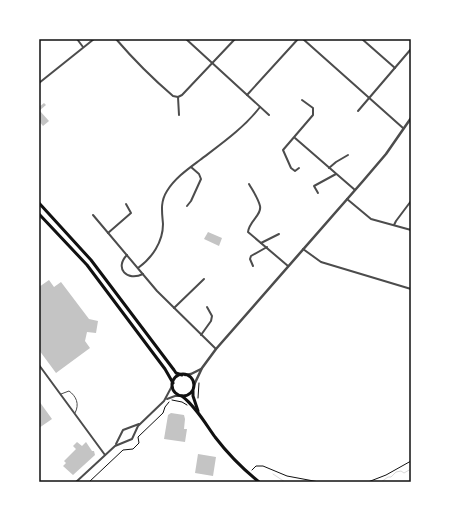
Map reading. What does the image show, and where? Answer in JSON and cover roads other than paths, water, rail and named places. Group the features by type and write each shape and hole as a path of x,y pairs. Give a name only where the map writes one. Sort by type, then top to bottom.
{"main road":[{"path":"39,203 91,260 176,373 190,377 193,387 193,396 198,412"},
{"path":"39,214 87,265 104,286 171,378 175,392 198,412 228,454 248,474 259,482"},
{"path":"172,385 176,378 183,375"},
{"path":"181,396 189,394 193,387"}],"street":[{"path":"77,39 84,47"},
{"path":"39,83 94,39"},
{"path":"116,39 149,76 173,96 178,97 182,95 235,39"},
{"path":"186,39 269,115"},
{"path":"247,95 298,39"},
{"path":"303,39 403,128"},
{"path":"362,39 394,68"},
{"path":"358,111 411,49"},
{"path":"178,97 179,115"},
{"path":"299,168 295,171 291,168 283,152 286,145 293,137 295,138 297,132 313,115 313,108 302,100"},
{"path":"138,268 151,256 159,244 163,225 161,208 166,192 180,176 233,135 260,107"},
{"path":"193,387 202,368 216,349 386,154 411,118"},
{"path":"295,138 355,190"},
{"path":"329,168 348,155"},
{"path":"187,206 191,202 201,178 199,174 191,167"},
{"path":"318,192 314,186 336,174"},
{"path":"249,184 260,207 259,214 253,220 248,232 288,266"},
{"path":"347,200 371,219 411,230"},
{"path":"394,226 411,201"},
{"path":"108,233 131,213 126,204"},
{"path":"93,215 127,254 157,292 216,349"},
{"path":"261,243 279,234"},
{"path":"253,266 250,259 251,256 267,248"},
{"path":"303,249 321,262 411,289"},
{"path":"127,254 121,263 124,272 131,276 142,274"},
{"path":"174,308 204,279"},
{"path":"201,335 211,321 212,316 207,307"},
{"path":"39,366 105,454"},
{"path":"183,375 191,374 202,368"},
{"path":"164,401 171,391 172,385"},
{"path":"76,482 115,446 133,438 142,422 164,401 169,397 181,396"},
{"path":"115,446 122,435 123,430 142,422"},
{"path":"128,428 132,430 134,434"},
{"path":"122,435 124,440 128,441"}],"lane":[{"path":"61,395 69,391 75,397 78,406 74,414"}],"waterway":[{"path":"381,482 388,477 391,477 396,472 401,471 404,473 411,469"},
{"path":"273,474 285,482"}]}
